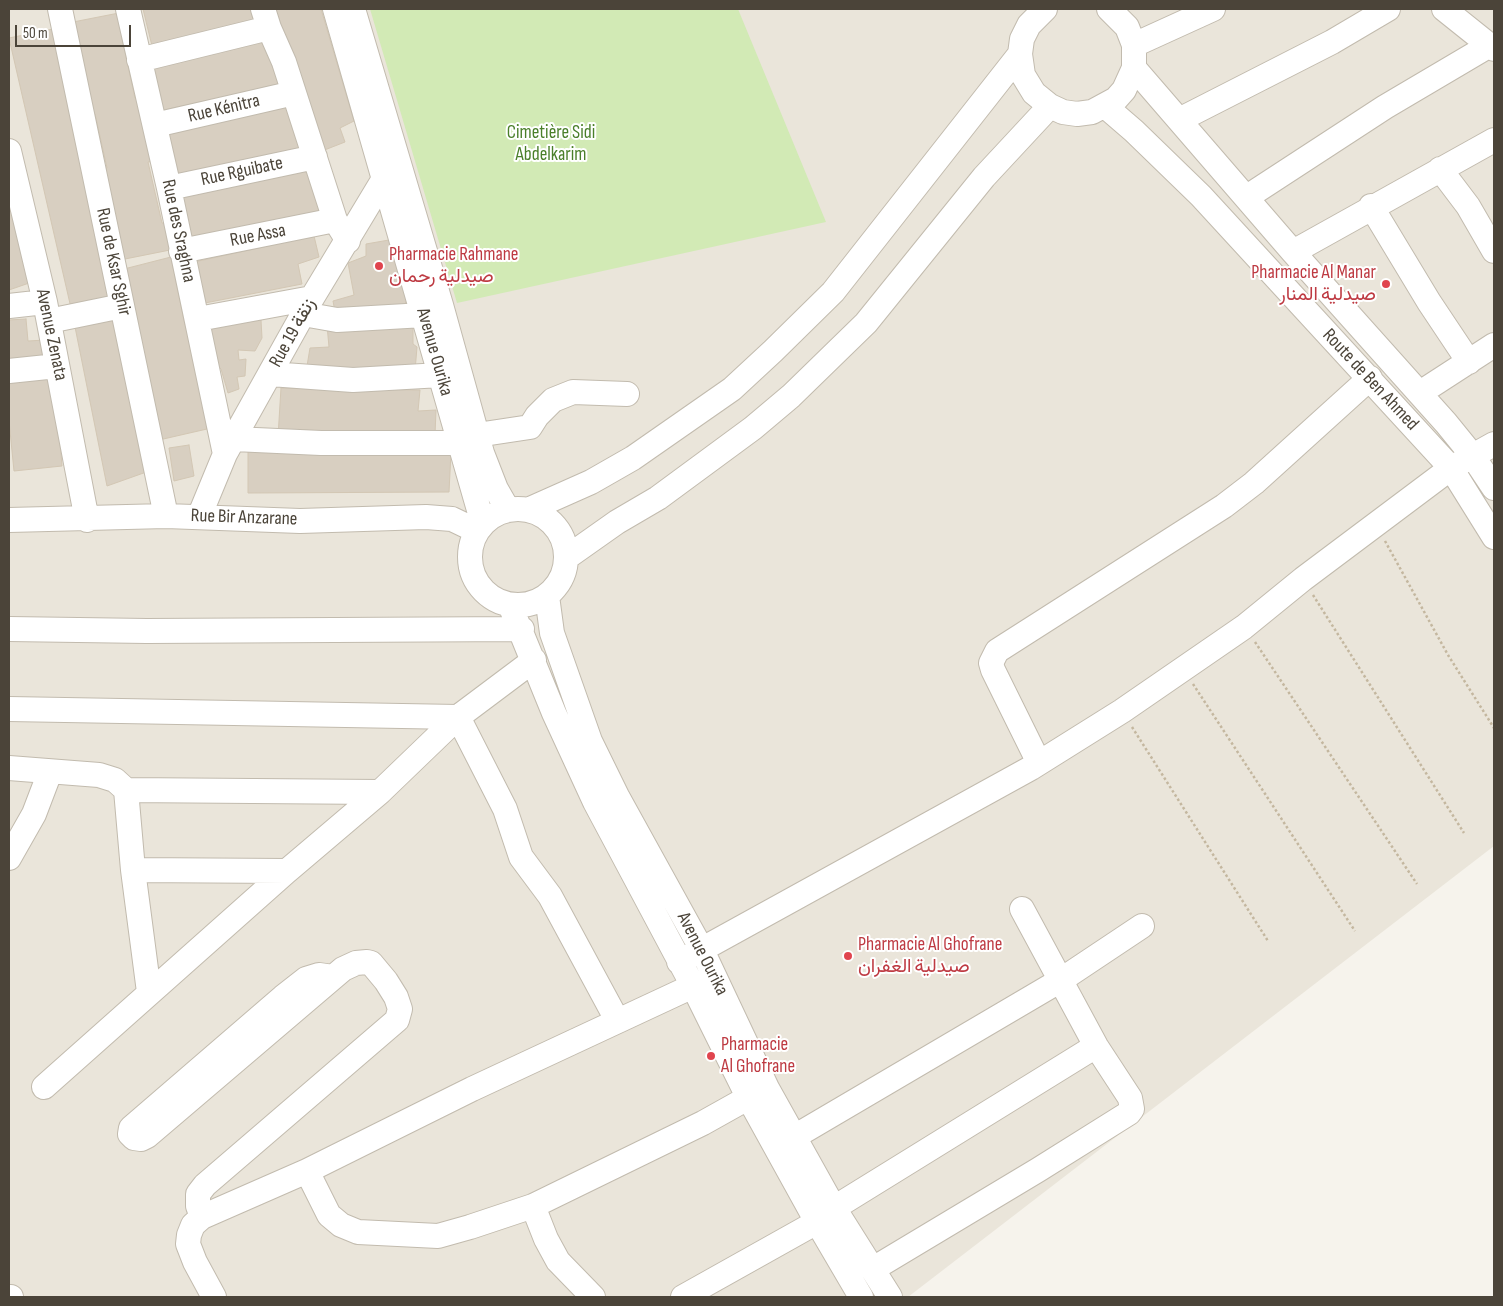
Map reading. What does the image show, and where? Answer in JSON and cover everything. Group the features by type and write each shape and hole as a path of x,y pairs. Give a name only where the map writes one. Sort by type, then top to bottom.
{"street":[{"name":"Rue de Ksar Sghir","path":"60,9 166,516"},
{"name":"Rue des Sraghna","path":"128,9 169,188 181,251 230,446"},
{"name":"Avenue Ourika","path":"335,9 441,375 468,439 496,490 518,510"},
{"name":"Avenue Ourika","path":"353,9 397,155 468,439 480,528"},
{"path":"1045,9 1029,25 1022,39 1020,54 1023,75 1034,93 1050,106 1063,112 1077,114 1092,112 1106,106 1124,90 1134,56 1214,9"},
{"name":"Route de Ben Ahmed","path":"1109,9 1127,27 1134,56 1181,120 1293,252 1420,393 1472,455 1494,488"},
{"path":"1181,120 1332,42 1388,9"},
{"path":"1247,197 1385,108 1492,47 1444,9"},
{"path":"140,60 266,18 283,58 335,220 348,240"},
{"path":"518,510 543,516 556,527 565,547 564,573 558,586 547,596 530,605 510,605 495,600 482,591 474,577 470,562 471,546 480,528 494,515 518,510 591,482 634,458 732,389 833,292 1020,54"},
{"name":"Rue Kénitra","path":"155,125 294,92"},
{"path":"566,558 617,522 658,498 753,428 791,396 866,323 984,177 1050,106"},
{"name":"Route de Ben Ahmed","path":"1106,106 1201,196 1275,279 1370,378 1451,468 1494,537"},
{"path":"1293,252 1371,206 1494,140"},
{"name":"Rue 19 زنقة","path":"199,517 230,446 308,306 397,155"},
{"name":"Rue Rguibate","path":"169,188 315,157"},
{"name":"Avenue Zenata","path":"10,160 47,312 87,520"},
{"path":"1440,169 1468,206 1494,251"},
{"path":"1371,206 1429,302 1469,362"},
{"name":"Rue Assa","path":"181,251 335,220"},
{"path":"9,306 47,312 122,306"},
{"path":"198,319 308,306 337,320 424,315"},
{"path":"1420,393 1494,345"},
{"path":"9,371 58,366"},
{"path":"270,374 353,380 441,375"},
{"path":"1039,763 993,670 991,663 997,651 1224,506 1254,483 1370,378"},
{"path":"230,446 468,439 530,427 537,416 553,400 573,392 627,394"},
{"path":"679,962 1039,763 1122,711 1184,670 1244,626 1303,579 1451,468 1494,444"},
{"name":"Rue Bir Anzarane","path":"9,520 87,520 166,516 300,521 426,517 452,519 480,528"},
{"name":"Avenue Ourika","path":"547,596 552,633 590,741 617,796 702,950 758,1092 794,1137 825,1216 861,1297"},
{"name":"Avenue Ourika","path":"510,605 522,629 554,713 595,802 679,962 758,1092 825,1216 873,1269 890,1297"},
{"path":"9,629 147,631 522,629"},
{"path":"44,1088 287,871 380,792 458,716 534,660"},
{"path":"9,709 458,716"},
{"path":"458,716 505,809 521,858 550,896 617,1020"},
{"path":"9,768 100,774 115,780 126,790 380,792"},
{"path":"9,858 34,814 50,772"},
{"path":"126,790 133,870 150,992"},
{"path":"133,870 287,871"},
{"path":"873,1269 1129,1113 1133,1105 1096,1046 1022,909"},
{"path":"794,1137 1061,980 1142,926"},
{"path":"202,1217 198,1206 198,1194 205,1185 397,1020 400,1008 396,997 371,963 356,963 333,977 147,1136 138,1140 130,1134 131,1128 283,997 312,976 319,974 333,977"},
{"path":"214,1297 195,1262 188,1244 193,1225 202,1217 307,1171 617,1020 693,986"},
{"path":"683,1297 825,1216 1096,1046"},
{"path":"307,1171 328,1215 341,1225 358,1232 438,1236 533,1206 703,1123 758,1092"},
{"path":"533,1206 546,1239 558,1261 593,1297"}],"path":[{"path":"1375,525 1448,655 1494,728"},
{"path":"1303,579 1464,833"},
{"path":"1244,626 1417,884"},
{"path":"1184,670 1355,931"},
{"path":"1122,711 1268,941"}],"shaded area":[{"path":"9,9 1494,9 1494,846 908,1297 9,1297"}],"green space":[{"name":"Cimetière Sidi Abdelkarim","path":"370,9 738,9 826,222 457,303"}],"building":[{"path":"143,9 259,9 263,24 153,50"},
{"path":"275,9 321,9 354,121 340,128 345,142 322,151"},
{"path":"124,12 128,35 122,38 135,98 144,98 154,161 148,162 162,223 171,224 175,249 120,260 99,171 107,168 95,114 87,113 68,23"},
{"path":"58,28 116,299 71,308 9,38"},
{"path":"266,41 270,60 283,59 288,83 159,111 152,66"},
{"path":"296,105 308,149 178,178 165,131"},
{"path":"312,167 320,212 191,242 181,197"},
{"path":"9,182 32,282 9,290"},
{"path":"314,236 319,257 298,264 302,284 205,303 194,262"},
{"path":"389,240 407,300 404,305 336,317 333,301 354,295 348,263 366,256 366,244"},
{"path":"171,257 185,325 193,326 204,375 207,429 159,440 124,269"},
{"path":"117,312 152,470 107,486 74,322"},
{"path":"26,319 28,341 45,340 48,359 9,362 9,320"},
{"path":"261,320 262,338 255,351 238,350 239,360 246,359 245,376 237,377 239,389 228,393 221,369 217,365 208,327"},
{"path":"327,325 413,327 413,344 417,347 415,371 306,372 310,348 329,347"},
{"path":"50,374 56,394 62,466 14,471 9,421 9,380"},
{"path":"281,388 420,390 418,411 436,410 435,435 278,437"},
{"path":"189,445 194,476 174,481 169,448"},
{"path":"248,449 451,452 449,492 248,493"}],"place":[{"name":"Pharmacie Rahmane صيدلية رحمان","path":"379,266"},
{"name":"Pharmacie Al Manar صيدلية المنار","path":"1386,284"},
{"name":"Pharmacie Al Ghofrane صيدلية الغفران","path":"848,956"},
{"name":"Pharmacie Al Ghofrane","path":"711,1056"}]}
